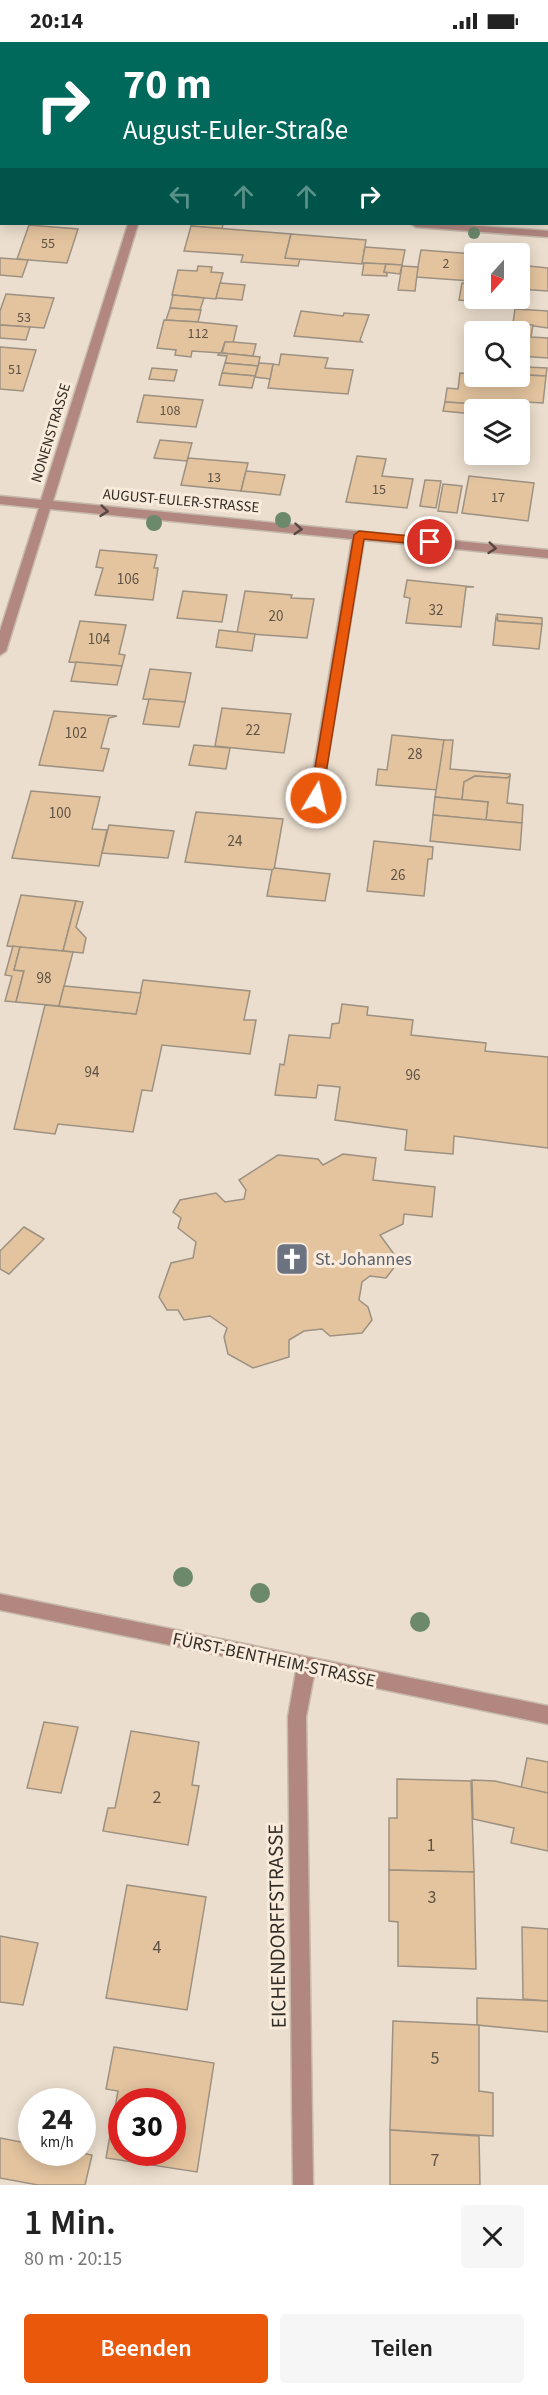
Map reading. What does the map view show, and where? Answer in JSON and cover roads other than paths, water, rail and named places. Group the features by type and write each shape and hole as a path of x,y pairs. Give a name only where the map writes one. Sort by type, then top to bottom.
{"street":[{"name":"NONENSTRASSE","path":"0,651 133,225"},
{"path":"429,225 548,234"},
{"name":"AUGUST-EULER-STRASSE","path":"0,500 548,554"},
{"path":"316,798 359,535"},
{"name":"FÜRST-BENTHEIM-STRASSE","path":"0,1602 306,1667 548,1715"},
{"name":"EICHENDORFFSTRASSE","path":"303,2185 297,1717 306,1667"}],"place":[{"name":"St. Johannes","path":"292,1259"}]}
